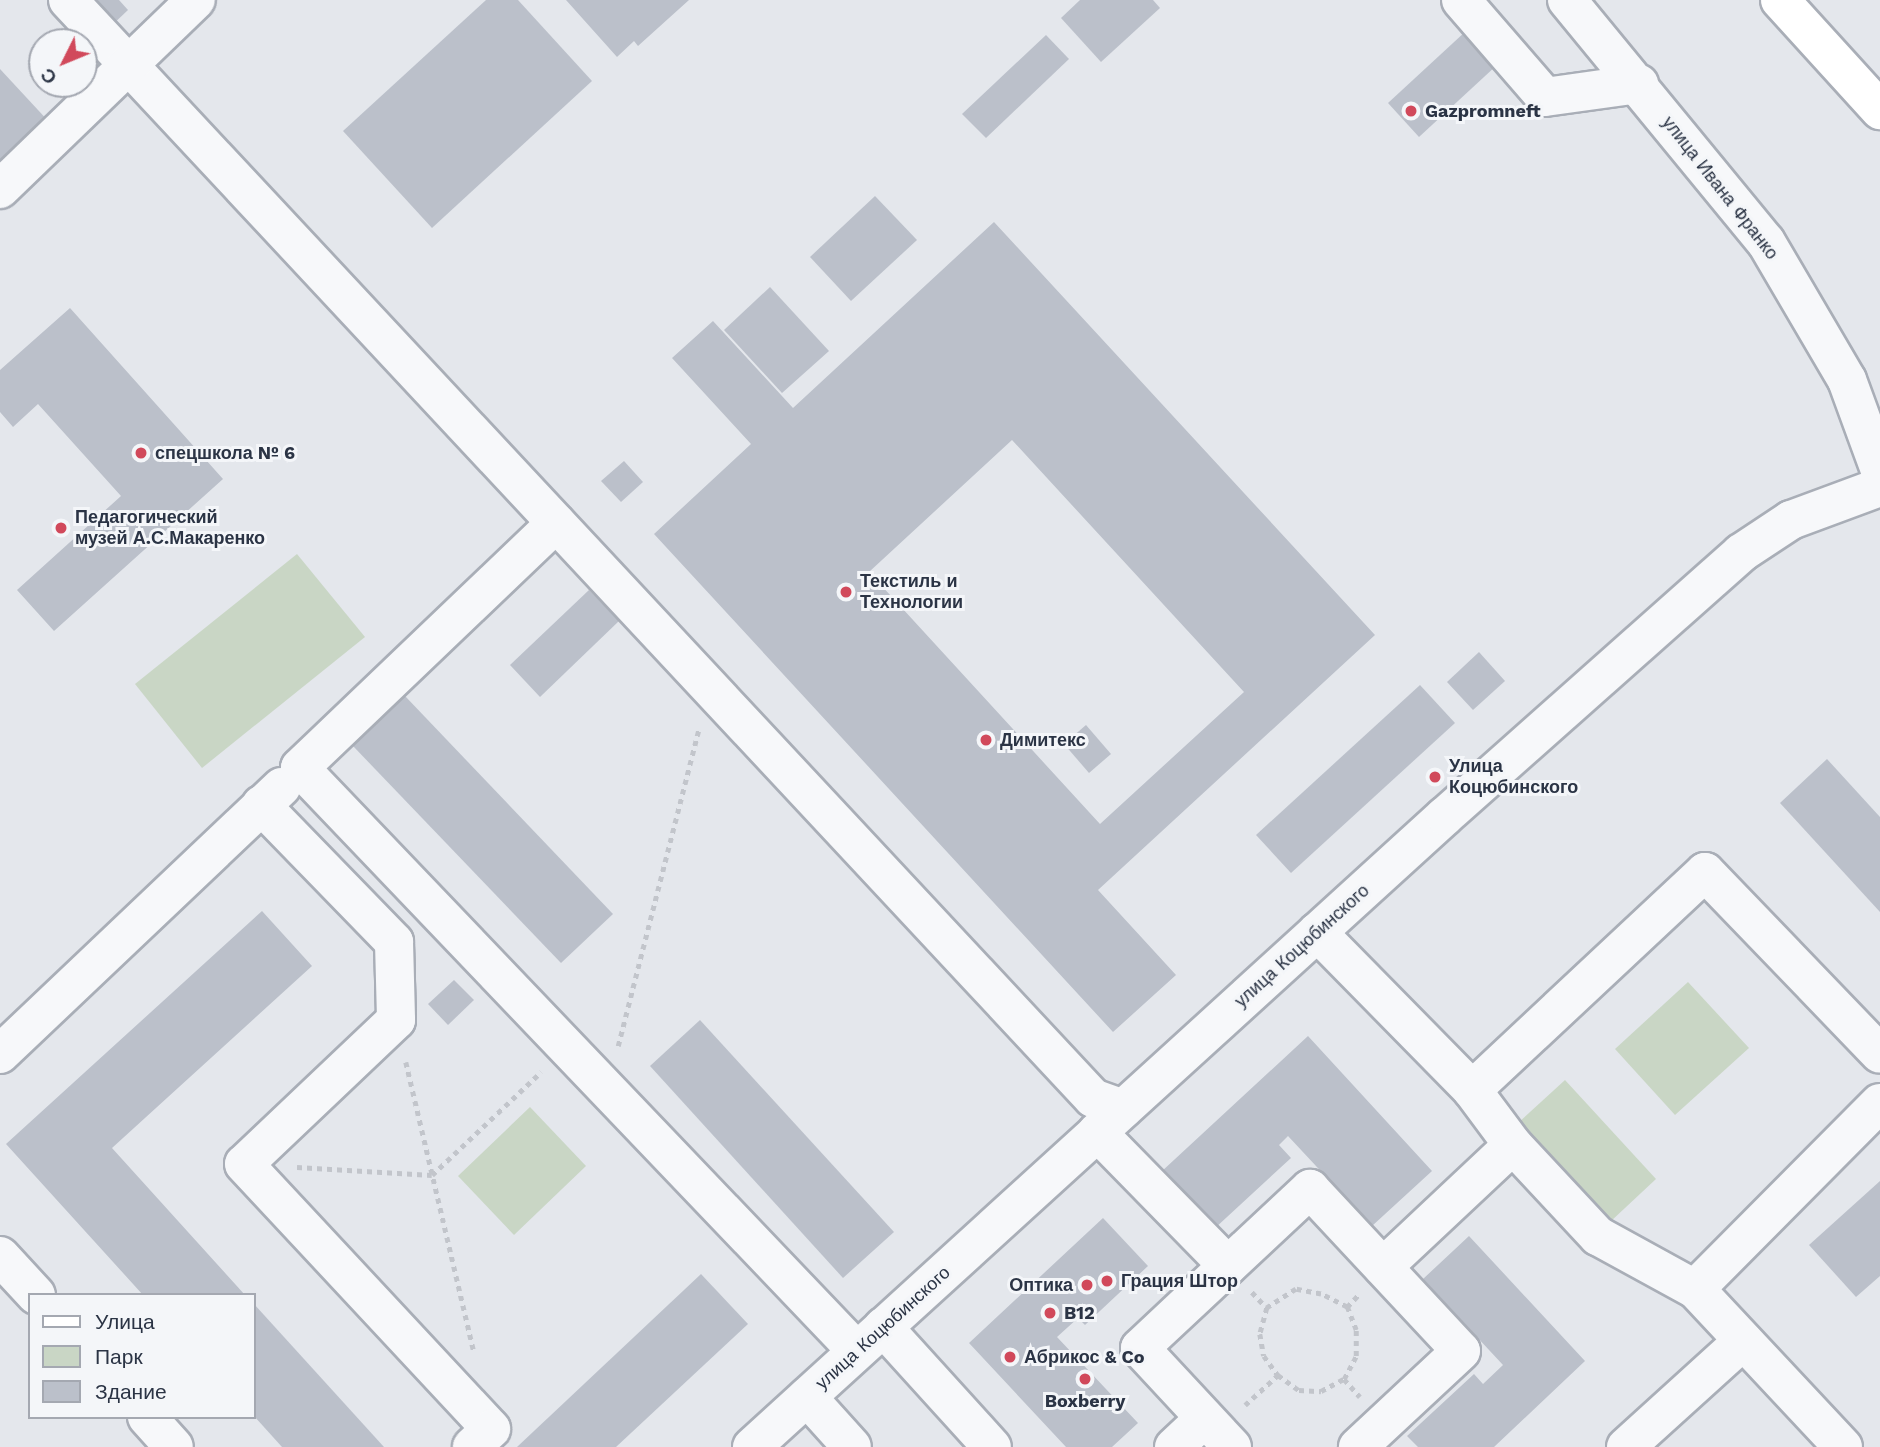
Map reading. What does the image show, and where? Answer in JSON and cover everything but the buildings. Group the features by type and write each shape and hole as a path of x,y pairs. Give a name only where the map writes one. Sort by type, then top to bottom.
{"main road":[{"path":"1780,0 1880,110"}],"street":[{"path":"68,0 1093,1098 1228,1266"},
{"path":"0,189 196,0"},
{"path":"1461,0 1545,97 1639,84"},
{"name":"улица Ивана Франко","path":"1567,0 1639,84 1766,242 1847,380 1880,470"},
{"name":"улица Коцюбинского","path":"752,1447 1317,932 1741,553 1791,520 1880,487"},
{"path":"0,1054 556,523"},
{"path":"300,768 607,1090 870,1339 992,1447"},
{"path":"261,805 394,942 396,1020 244,1164 491,1429 472,1447"},
{"path":"1472,1090 1705,872 1880,1054"},
{"path":"1317,932 1472,1090 1513,1145 1598,1236 1695,1289 1843,1447"},
{"path":"1695,1289 1880,1103"},
{"path":"1383,1267 1513,1145"},
{"path":"1174,1447 1218,1432 1140,1348 1310,1189 1461,1350 1362,1446"},
{"path":"0,1256 34,1293"},
{"path":"1626,1447 1743,1341"},
{"path":"807,1397 852,1447"},
{"path":"149,1419 174,1447"}],"path":[{"path":"607,1090 710,688"},
{"path":"396,1020 476,1362"},
{"path":"244,1164 432,1175 567,1048"},
{"path":"1228,1266 1267,1308"},
{"path":"1296,1289 1321,1294 1347,1307 1356,1330 1356,1356 1344,1379 1321,1391 1299,1390 1278,1375 1264,1356 1260,1334 1267,1308 1296,1289"},
{"path":"1218,1432 1278,1375"}],"green space":[{"path":"297,554 365,637 202,768 135,684"},
{"path":"1688,982 1749,1048 1675,1115 1615,1049"},
{"path":"1565,1080 1656,1179 1610,1222 1518,1123"},
{"path":"530,1107 586,1166 514,1235 458,1176"}],"place":[{"name":"Gazpromneft","path":"1411,111"},
{"name":"спецшкола № 6","path":"141,453"},
{"name":"Педагогический музей А.С.Макаренко","path":"61,528"},
{"name":"Текстиль и Технологии","path":"846,592"},
{"name":"Димитекс","path":"986,740"},
{"name":"Улица Коцюбинского","path":"1435,777"},
{"name":"Грация Штор","path":"1107,1281"},
{"name":"Оптика","path":"1087,1285"},
{"name":"B12","path":"1050,1313"},
{"name":"Абрикос & Co","path":"1010,1357"},
{"name":"Boxberry","path":"1085,1379"}]}
